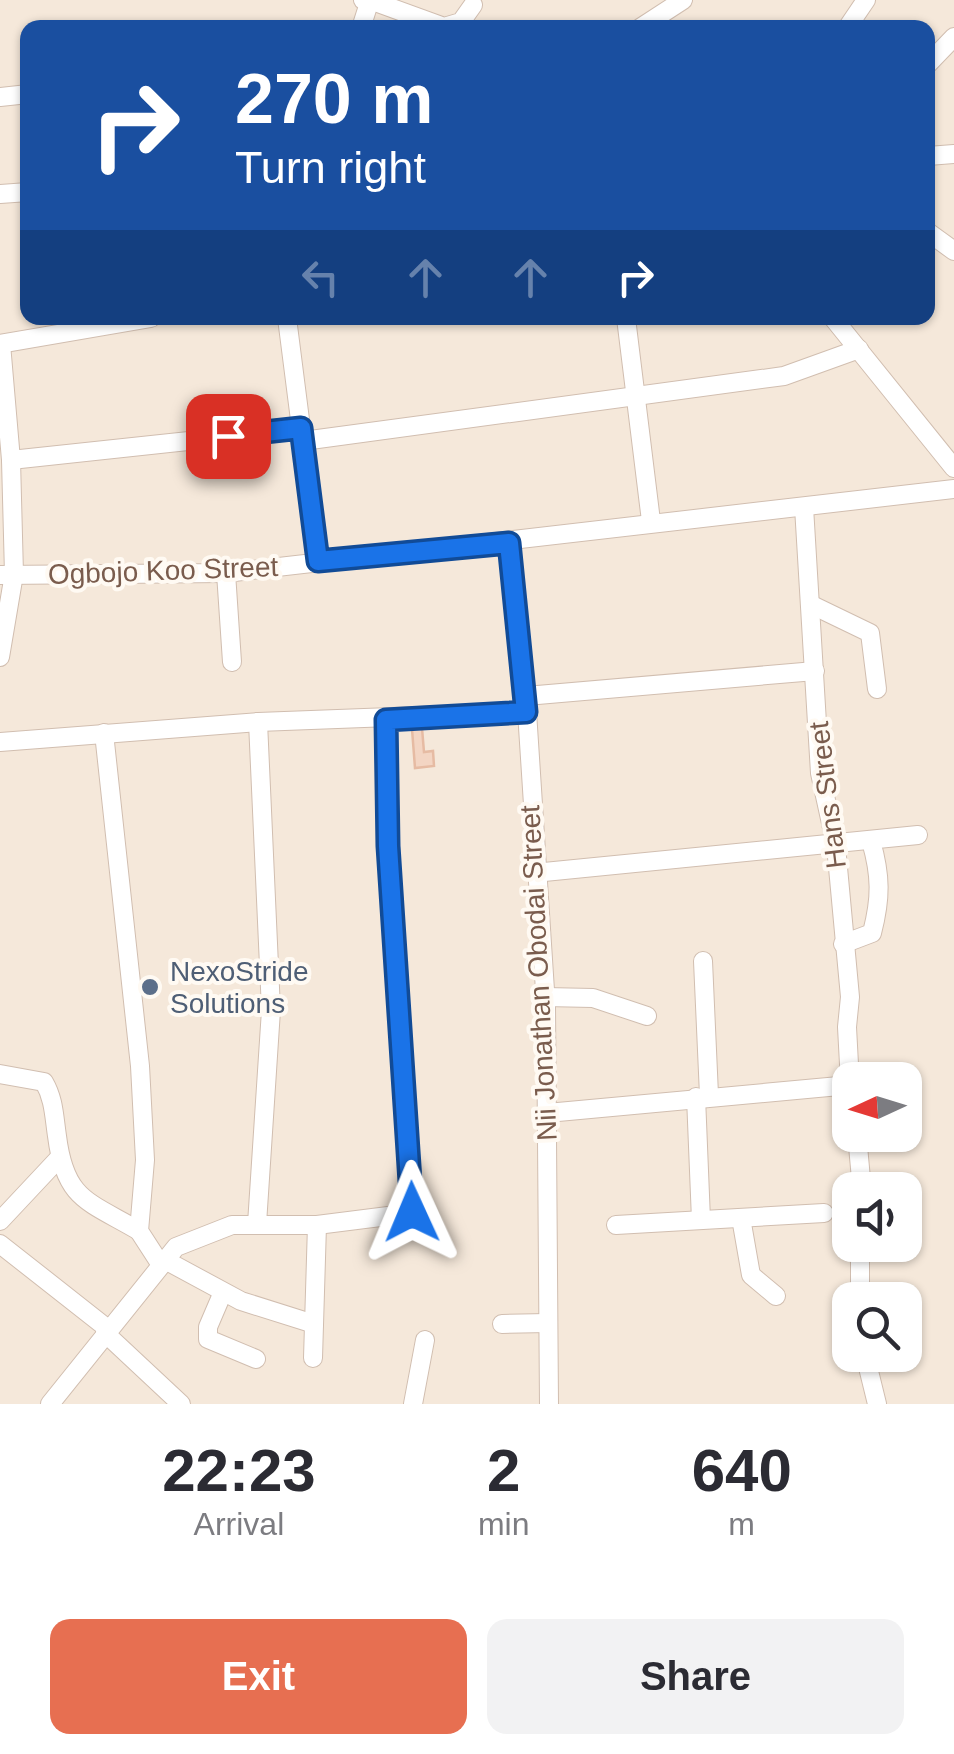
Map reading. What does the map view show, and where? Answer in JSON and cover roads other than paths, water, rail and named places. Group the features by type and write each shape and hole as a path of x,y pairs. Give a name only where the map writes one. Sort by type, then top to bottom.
{"street":[{"path":"652,20 683,0"},
{"path":"367,1 423,20"},
{"path":"463,20 472,5"},
{"path":"935,57 954,37"},
{"path":"0,657 12,460 1,344 111,325"},
{"path":"287,325 318,561"},
{"path":"627,325 650,521"},
{"path":"839,325 954,468"},
{"path":"12,460 468,422 784,376 859,349"},
{"name":"Ogbojo Koo Street","path":"7,575 226,573 393,552 509,543 650,521 954,489"},
{"name":"Hans Street","path":"804,507 820,774 836,846 850,997 850,1062"},
{"name":"Nii Jonathan Obodai Street","path":"509,543 526,704 534,873 546,997 549,1404"},
{"path":"226,573 232,662"},
{"path":"812,605 870,633 877,689"},
{"path":"0,742 258,722 386,720 815,671"},
{"path":"50,1404 176,1247 212,1229 406,1217 415,1204 388,846 386,720"},
{"path":"257,1224 271,1010 258,722"},
{"path":"104,733 140,1066 145,1160 139,1232"},
{"path":"534,873 918,835"},
{"path":"843,944 872,933 880,902 880,871 870,841"},
{"path":"701,1220 703,962"},
{"path":"546,997 594,998 647,1016"},
{"path":"0,1074 44,1082 52,1096 67,1182 79,1196 139,1232 163,1263 223,1292 314,1324"},
{"path":"547,1113 832,1085"},
{"path":"0,1221 60,1157"},
{"path":"616,1225 824,1214"},
{"path":"741,1218 750,1275 776,1296"},
{"path":"312,1358 317,1224"},
{"path":"0,1244 106,1331 181,1404"},
{"path":"223,1292 208,1327 208,1339 256,1359"},
{"path":"502,1324 548,1324"},
{"path":"413,1404 425,1340"},
{"path":"870,1372 877,1404"}],"place":[{"name":"NexoStride Solutions","path":"150,987"}]}
